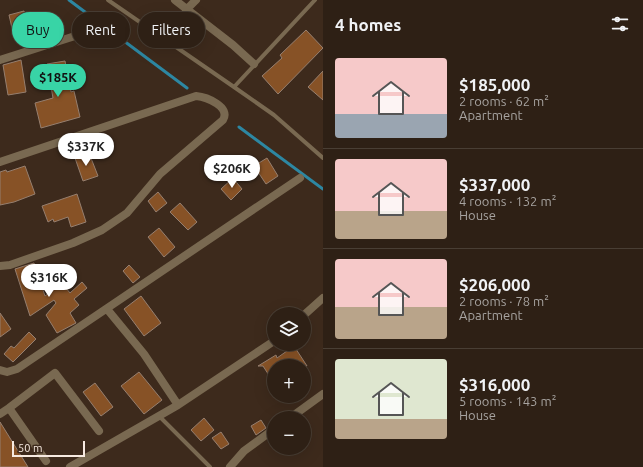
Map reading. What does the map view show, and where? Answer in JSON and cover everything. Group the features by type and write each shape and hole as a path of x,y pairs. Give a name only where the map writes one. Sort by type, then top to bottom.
{"street":[{"path":"176,0 186,10 233,45 254,64"},
{"path":"186,10 196,0"},
{"path":"0,60 72,37"},
{"path":"0,162 196,96 209,98 225,111 224,120 160,174 127,213 102,230 73,243 10,266 0,266"},
{"path":"0,370 7,372 17,369 300,178"},
{"path":"311,309 323,298"},
{"path":"107,309 144,354 178,405"},
{"path":"70,467 178,405 267,346"},
{"path":"0,414 10,408 54,373 99,431"},
{"path":"300,411 323,394"},
{"path":"10,408 46,461"},
{"path":"230,467 244,451 267,434"}],"lane":[{"path":"108,0 274,115 323,158"},
{"path":"234,87 314,0"},
{"path":"159,415 210,467"}],"building":[{"path":"12,14 12,28 9,15"},
{"path":"306,30 323,48 278,94 262,76 282,58 280,55"},
{"path":"21,60 26,92 8,95 3,65"},
{"path":"65,61 71,92 74,91 80,117 41,128 35,103 53,98 47,64"},
{"path":"323,71 323,100 308,87"},
{"path":"89,153 98,176 83,181 75,158"},
{"path":"267,158 278,176 266,184 254,166"},
{"path":"25,166 35,194 14,202 0,205 0,172 6,170 7,172"},
{"path":"233,178 242,189 231,200 221,189"},
{"path":"158,192 167,203 156,212 148,201"},
{"path":"77,194 86,222 71,227 68,217 54,222 53,219 48,222 42,206"},
{"path":"180,203 197,222 188,230 170,212"},
{"path":"159,228 175,247 164,257 148,237"},
{"path":"34,263 45,296 62,283 70,293 82,282 87,288 74,299 79,305 70,313 76,323 57,333 46,315 56,303 54,300 30,316 15,269"},
{"path":"129,265 140,277 133,283 123,271"},
{"path":"141,296 161,323 144,336 124,309"},
{"path":"0,313 11,329 0,337"},
{"path":"29,332 36,339 13,362 4,354 11,346 14,348"},
{"path":"287,351 297,351 302,359 269,359 276,355 277,358"},
{"path":"267,360 267,372 263,366 258,366"},
{"path":"139,372 162,400 144,414 121,386"},
{"path":"95,383 113,407 101,416 83,392"},
{"path":"204,418 214,430 201,441 191,430"},
{"path":"261,420 266,428 256,435 251,426"},
{"path":"0,422 28,467 0,467"},
{"path":"221,432 229,444 221,449 212,438"}],"waterway":[{"path":"69,0 187,88"},
{"path":"239,127 323,189"}]}
